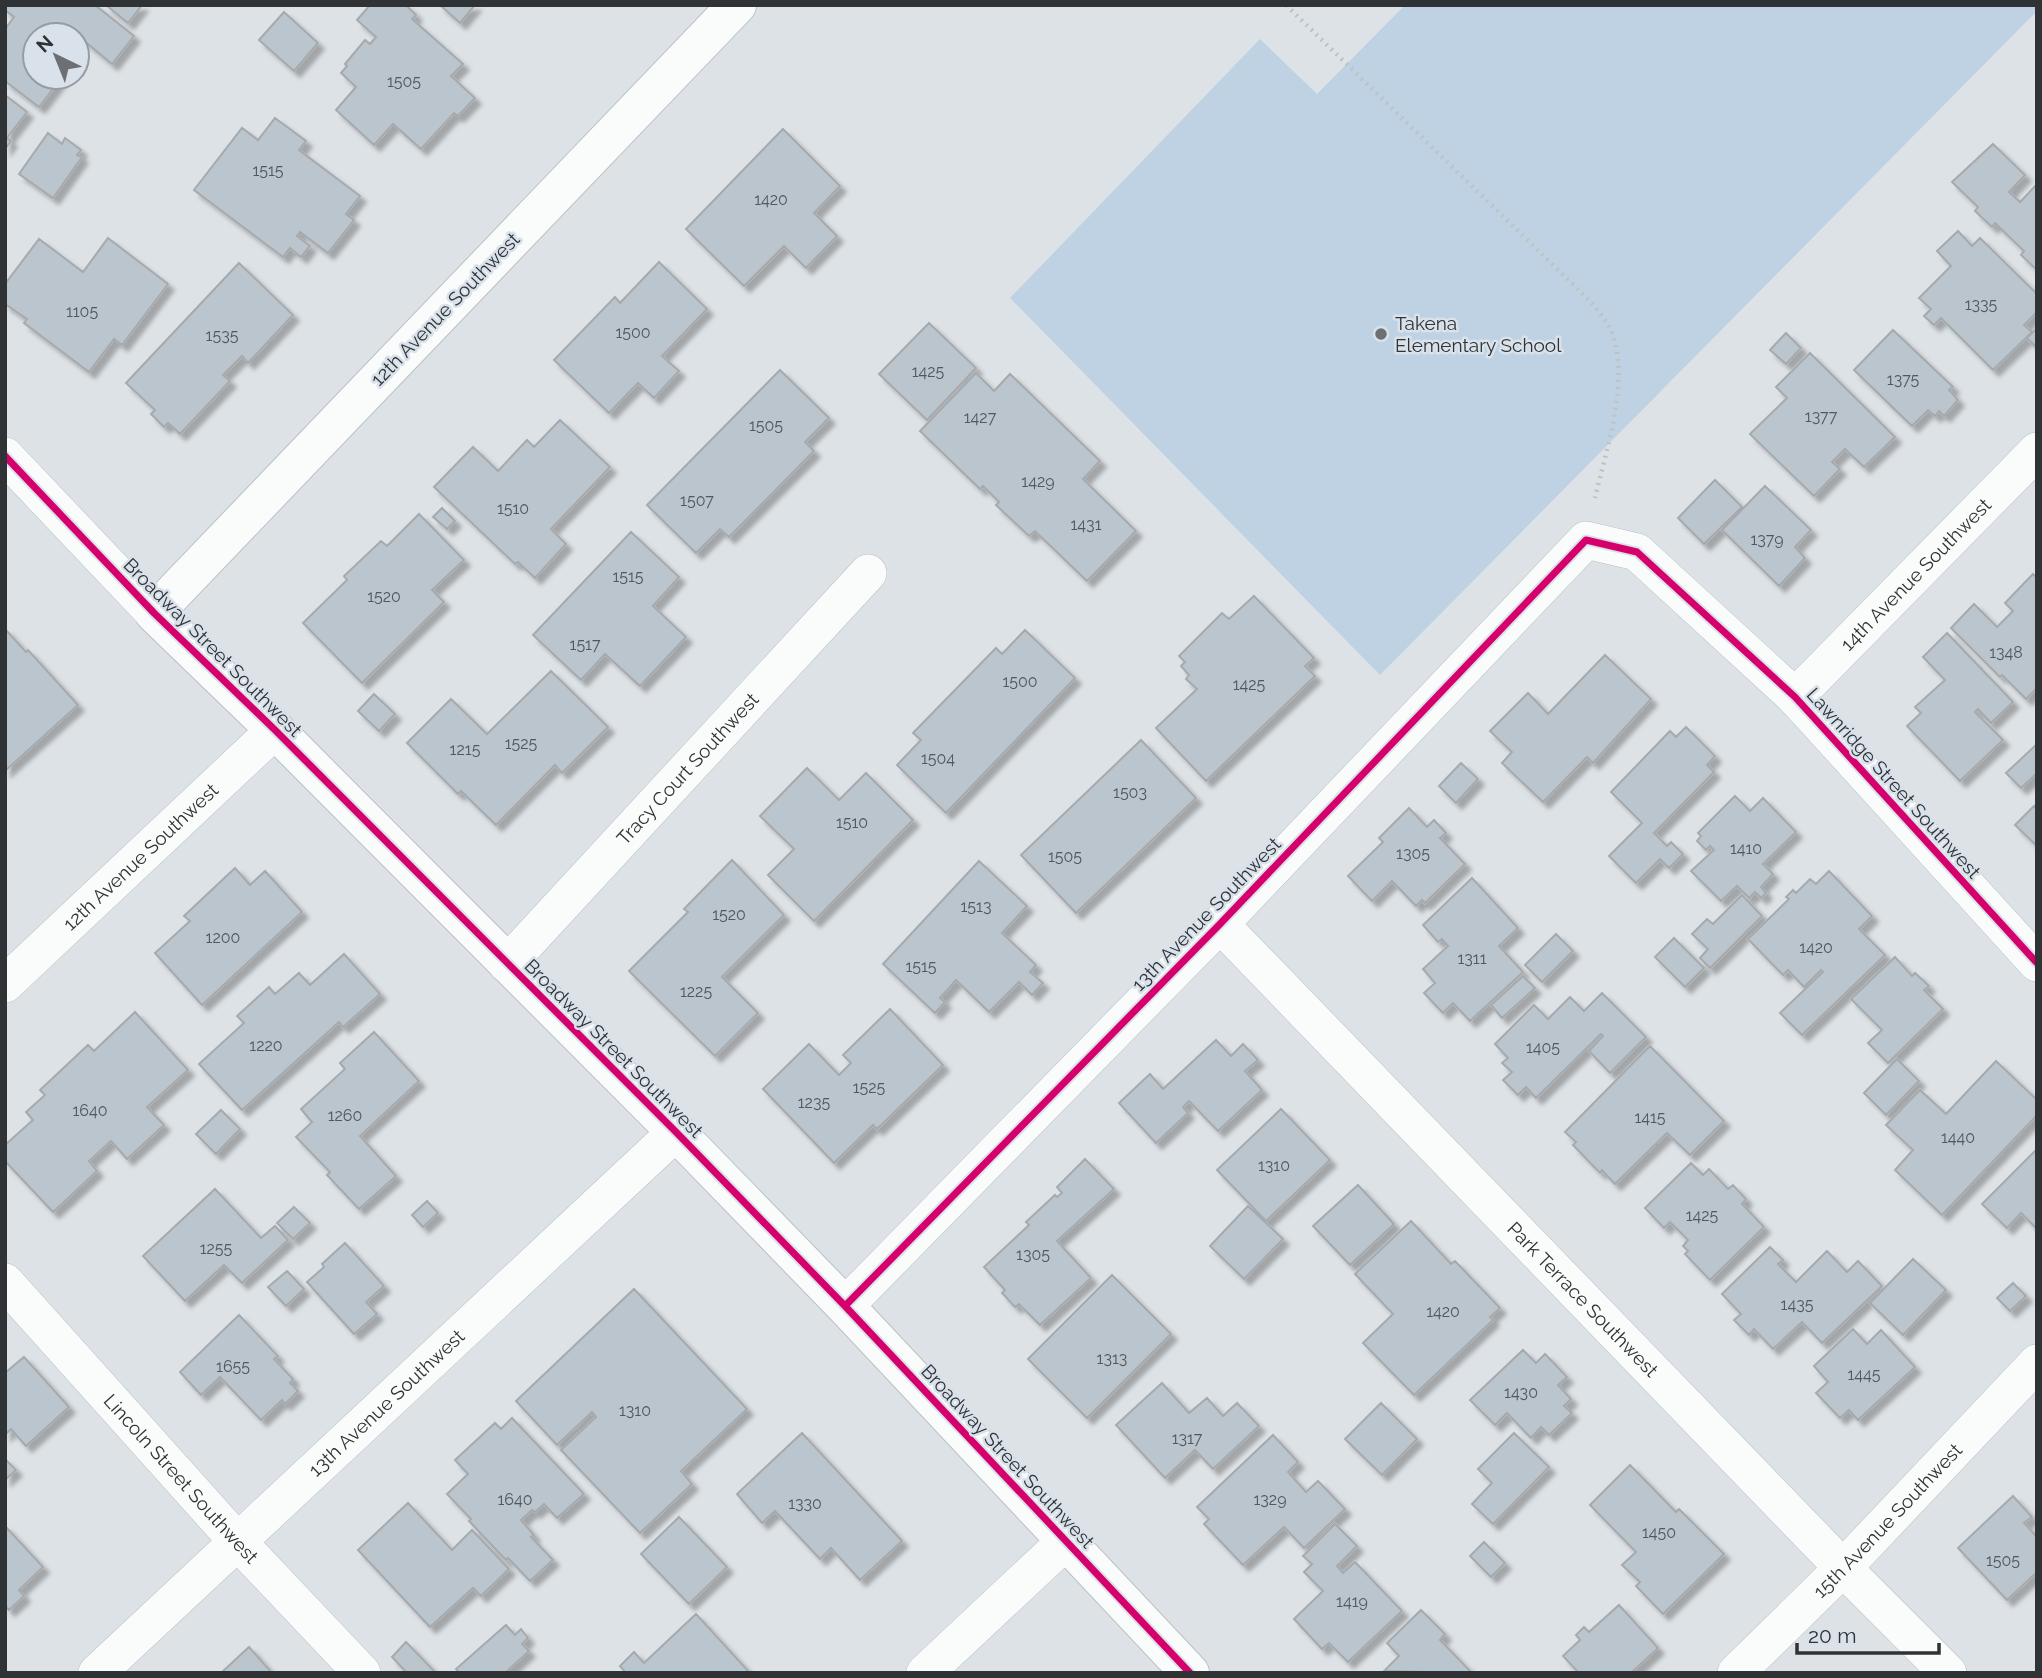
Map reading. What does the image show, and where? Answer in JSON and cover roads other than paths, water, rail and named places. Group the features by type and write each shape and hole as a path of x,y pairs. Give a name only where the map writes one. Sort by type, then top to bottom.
{"street":[{"name":"12th Avenue Southwest","path":"154,613 737,5"},
{"name":"14th Avenue Southwest","path":"1795,697 2037,451"},
{"name":"Broadway Street Southwest","path":"5,456 154,613 275,730 676,1132 845,1306 1190,1673"},
{"name":"Lawnridge Street Southwest","path":"1586,540 1637,552 1795,697 2037,963"},
{"name":"13th Avenue Southwest","path":"845,1306 1220,924 1586,540"},
{"name":"Tracy Court Southwest","path":"507,964 868,573"},
{"name":"12th Avenue Southwest","path":"5,984 275,730"},
{"name":"Park Terrace Southwest","path":"1220,924 1843,1568 1948,1673"},
{"name":"13th Avenue Southwest","path":"97,1673 676,1132"},
{"name":"Lincoln Street Southwest","path":"5,1282 237,1541 362,1673"},
{"name":"15th Avenue Southwest","path":"1736,1673 1843,1568 2037,1363"},
{"path":"925,1673 1066,1541"}],"place":[{"name":"Takena Elementary School","path":"1381,334"}]}
